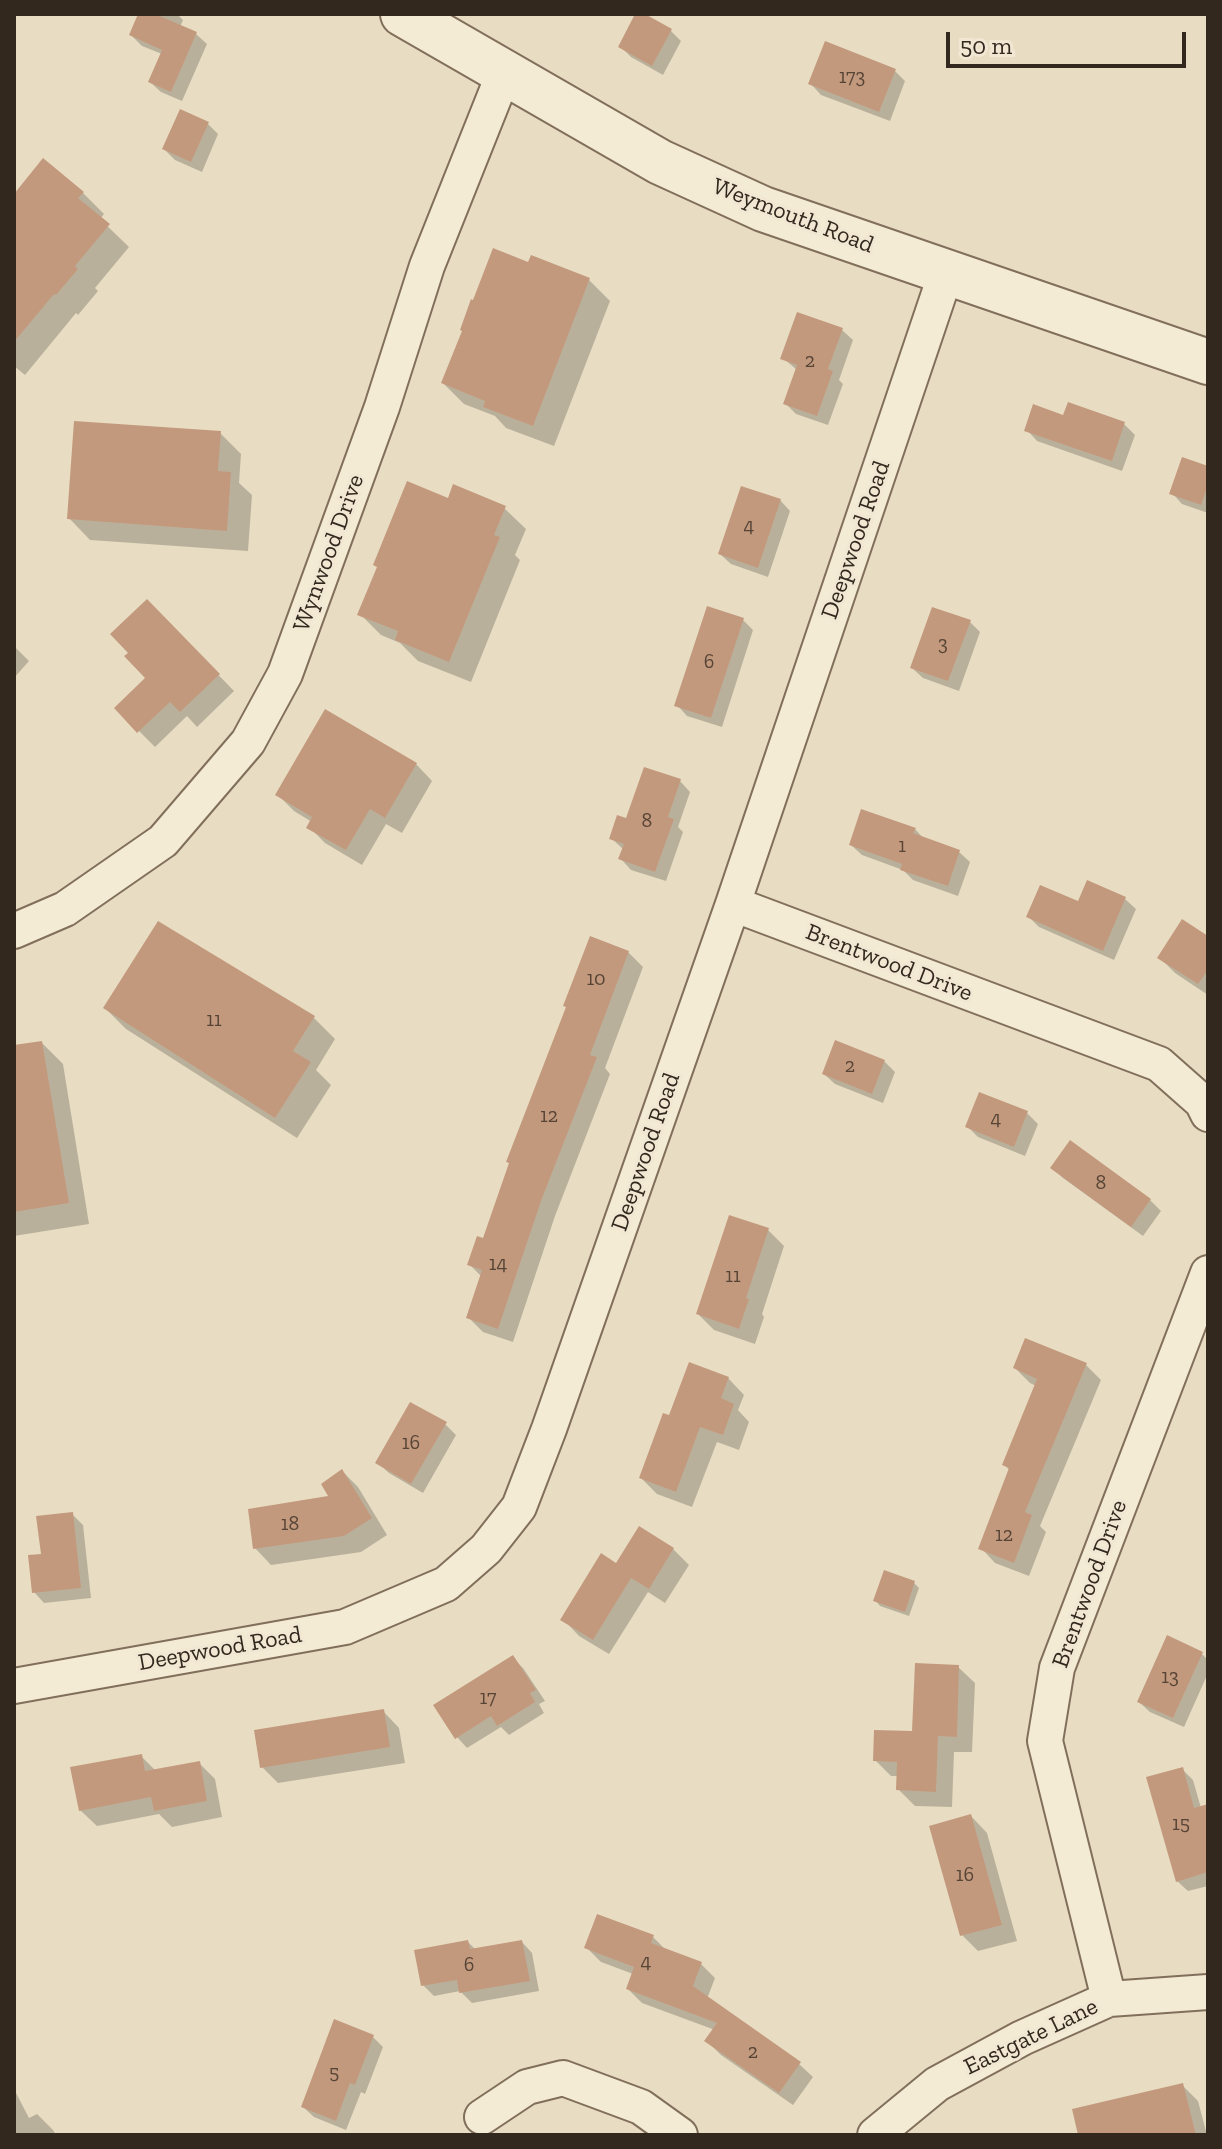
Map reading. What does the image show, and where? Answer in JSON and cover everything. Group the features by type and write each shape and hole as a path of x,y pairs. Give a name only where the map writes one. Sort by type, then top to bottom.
{"street":[{"name":"Weymouth Road","path":"403,14 660,162 763,209 1208,362"},
{"name":"Wynwood Drive","path":"14,931 65,909 163,841 248,742 285,674 382,407 427,266 504,73"},
{"name":"Deepwood Road","path":"14,1686 345,1627 446,1584 486,1549 519,1507 733,904 946,273"},
{"name":"Brentwood Drive","path":"733,904 1159,1064 1202,1102 1208,1114"},
{"name":"Brentwood Drive","path":"1109,1999 1045,1741 1057,1668 1208,1273"},
{"name":"Eastgate Lane","path":"875,2135 937,2084 1022,2038 1109,1999 1208,1992"},
{"path":"482,2117 527,2087 563,2078 641,2107 680,2135"}],"building":[{"path":"138,14 155,14 197,32 171,92 148,82 162,50 129,35"},
{"path":"635,14 645,14 672,29 652,66 618,47"},
{"path":"825,41 896,69 879,112 808,84"},
{"path":"180,109 209,122 191,162 162,149"},
{"path":"43,158 84,192 78,198 110,224 75,266 78,269 14,342 14,194"},
{"path":"493,248 528,262 531,255 590,278 533,426 483,407 485,401 441,383"},
{"path":"797,312 843,328 828,369 833,371 817,416 783,404 797,365 780,359"},
{"path":"1068,402 1125,422 1112,461 1024,431 1033,404 1063,415"},
{"path":"74,421 221,431 218,471 231,472 227,531 67,519"},
{"path":"1182,457 1208,466 1208,485 1201,505 1169,494"},
{"path":"407,481 448,498 453,484 506,506 494,535 500,537 449,662 395,640 398,631 357,615 377,567 373,565"},
{"path":"741,486 781,499 758,568 718,554"},
{"path":"147,599 220,674 180,712 170,702 137,733 114,708 145,678 124,656 128,653 110,634"},
{"path":"707,606 744,618 711,718 674,706"},
{"path":"932,607 971,620 948,681 910,668"},
{"path":"325,709 417,763 385,818 370,809 346,850 306,828 312,817 275,795"},
{"path":"644,767 681,779 668,817 674,819 655,872 618,859 624,844 609,839 617,815 626,818"},
{"path":"861,809 916,828 913,833 960,850 948,886 900,870 902,864 849,845"},
{"path":"1087,880 1126,897 1103,951 1026,917 1040,885 1078,901"},
{"path":"1182,919 1208,936 1208,970 1198,984 1157,958"},
{"path":"158,921 315,1016 293,1051 311,1062 275,1118 103,1008"},
{"path":"590,936 629,951 590,1055 597,1057 541,1201 498,1329 466,1318 482,1270 467,1265 477,1236 483,1238 509,1163 506,1162"},
{"path":"835,1040 885,1060 872,1094 822,1074"},
{"path":"42,1041 69,1203 14,1212 14,1045"},
{"path":"979,1092 1028,1111 1014,1147 965,1127"},
{"path":"1070,1140 1151,1199 1131,1227 1050,1168"},
{"path":"729,1215 769,1228 739,1329 696,1314"},
{"path":"1025,1338 1087,1363 1025,1512 1032,1515 1014,1563 978,1549 1009,1468 1002,1465 1037,1379 1013,1368"},
{"path":"689,1362 729,1377 721,1398 734,1404 723,1435 700,1427 676,1492 639,1478 663,1413 669,1415"},
{"path":"410,1402 447,1422 411,1484 375,1463"},
{"path":"342,1469 372,1518 344,1536 253,1549 248,1509 328,1496 321,1484"},
{"path":"73,1512 81,1588 32,1593 28,1555 41,1554 36,1516"},
{"path":"639,1526 674,1548 649,1589 631,1578 593,1640 560,1620 601,1553 616,1563"},
{"path":"884,1570 915,1581 905,1612 873,1601"},
{"path":"1167,1635 1203,1652 1173,1718 1137,1702"},
{"path":"513,1655 536,1690 530,1693 535,1702 497,1726 491,1716 455,1739 433,1705"},
{"path":"915,1663 959,1665 957,1737 938,1736 936,1792 896,1790 897,1762 873,1761 874,1730 912,1731"},
{"path":"384,1709 390,1747 260,1768 254,1730"},
{"path":"142,1754 145,1771 200,1761 207,1801 154,1811 151,1797 79,1811 70,1767"},
{"path":"1183,1767 1194,1808 1208,1804 1208,1872 1176,1882 1146,1777"},
{"path":"971,1814 1002,1925 960,1936 929,1826"},
{"path":"597,1914 654,1935 651,1943 702,1962 693,1986 801,2062 779,2093 704,2041 717,2023 626,1989 634,1967 584,1948"},
{"path":"468,1940 470,1949 522,1940 530,1981 459,1993 457,1980 421,1986 414,1950"},
{"path":"334,2019 374,2035 355,2085 350,2083 336,2121 301,2107"},
{"path":"1183,2083 1196,2135 1078,2135 1072,2109"}]}
